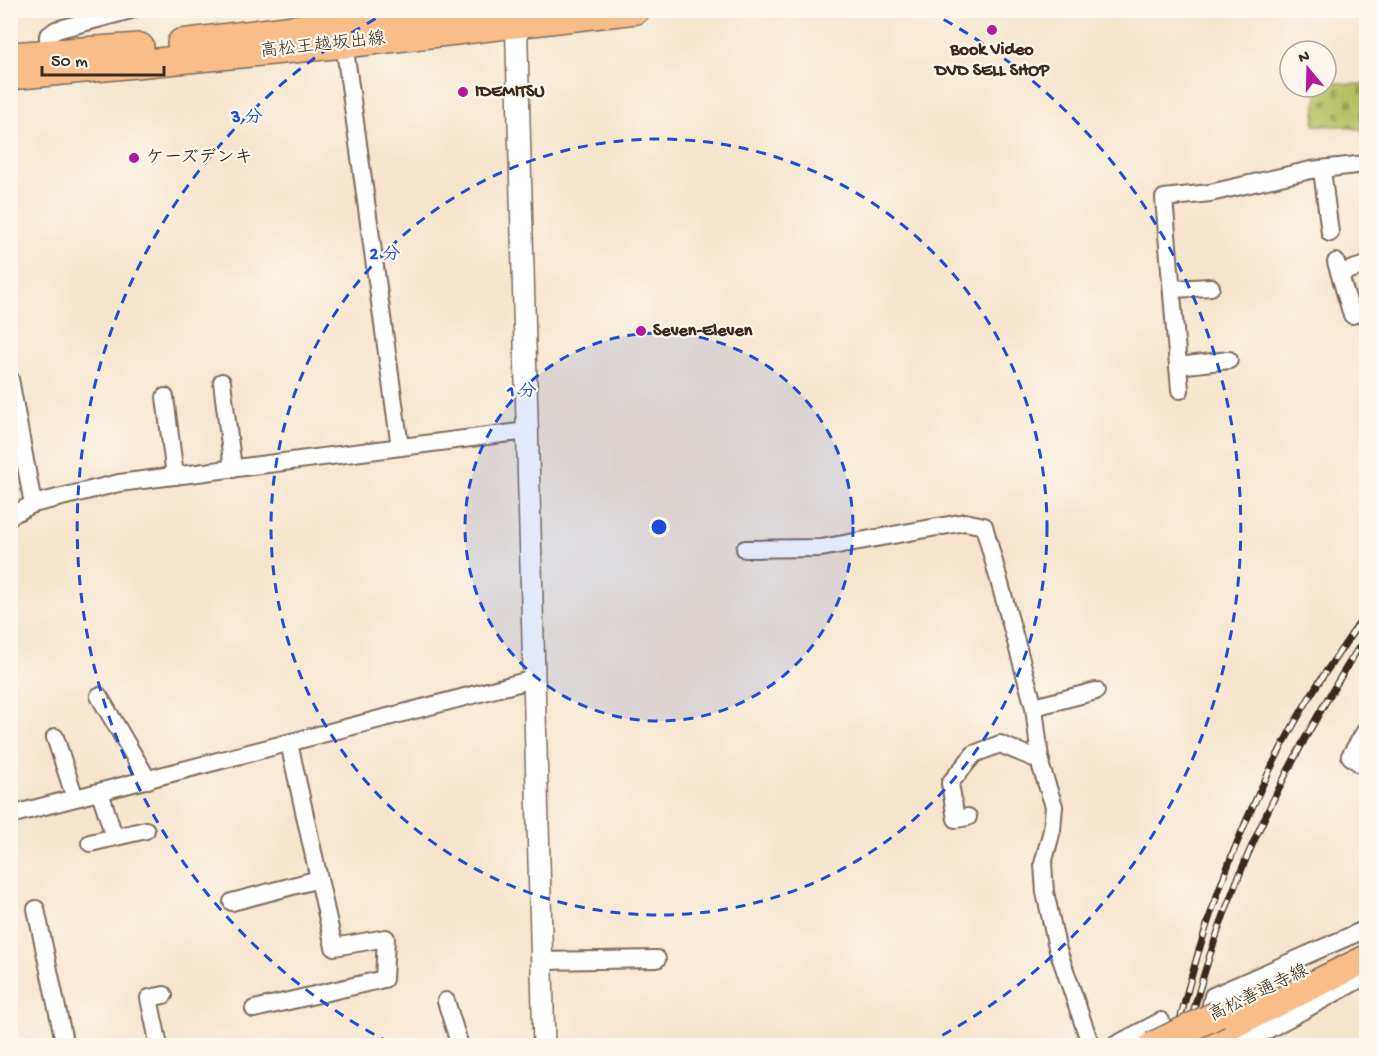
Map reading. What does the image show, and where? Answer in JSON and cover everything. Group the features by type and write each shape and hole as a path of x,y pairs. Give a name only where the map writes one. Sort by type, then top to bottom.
{"main road":[{"name":"高松王越坂出線","path":"343,33 445,10"},
{"name":"高松王越坂出線","path":"10,76 49,64 343,33 636,10"},
{"name":"高松王越坂出線","path":"10,56 49,64"},
{"name":"高松善通寺線","path":"1206,1035 1366,943"},
{"name":"高松善通寺線","path":"1154,1046 1206,1035 1366,959"}],"street":[{"path":"49,64 48,36 56,30 131,10"},
{"path":"516,18 544,1046"},
{"path":"343,33 400,447"},
{"path":"1180,390 1164,198 1210,193 1311,170 1366,164"},
{"path":"1322,170 1330,233"},
{"path":"1366,265 1338,267 1352,315 1366,310"},
{"path":"1172,289 1211,287"},
{"path":"1178,366 1230,360"},
{"path":"10,380 33,504"},
{"path":"222,382 232,469"},
{"path":"165,397 175,476"},
{"path":"10,516 33,504 119,483 527,431"},
{"path":"745,549 821,548 965,522 984,526 1034,707 1041,761 1054,806 1053,830 1043,864 1045,892 1057,947 1091,1046"},
{"path":"10,815 534,679"},
{"path":"1034,707 1096,691"},
{"path":"99,696 148,780"},
{"path":"1366,730 1350,756 1366,768"},
{"path":"55,737 75,798"},
{"path":"254,1009 384,979 386,938 334,947 289,743"},
{"path":"968,817 956,819 950,783 974,754 987,747 1000,744 1041,761"},
{"path":"100,792 114,836"},
{"path":"90,843 146,830"},
{"path":"232,902 319,879"},
{"path":"36,909 65,1046"},
{"path":"1206,1035 1213,996 1366,929"},
{"path":"542,961 657,959"},
{"path":"1238,1046 1366,976"},
{"path":"159,1046 149,998 164,995"},
{"path":"446,1001 460,1046"},
{"path":"1113,1046 1161,1021 1154,1046"}],"green space":[{"path":"1338,83 1366,85 1366,131 1343,126 1314,125 1317,99 1338,99"}],"railway":[{"path":"1174,1046 1185,999 1214,905 1249,814 1292,727 1317,685 1366,613"},
{"path":"1185,1046 1199,991 1235,885 1308,733 1366,636"}],"place":[{"name":"Book Video DVD SELL SHOP","path":"992,30"},
{"name":"IDEMITSU","path":"463,92"},
{"name":"ケーズデンキ","path":"134,158"},
{"name":"Seven-Eleven","path":"641,331"}]}
